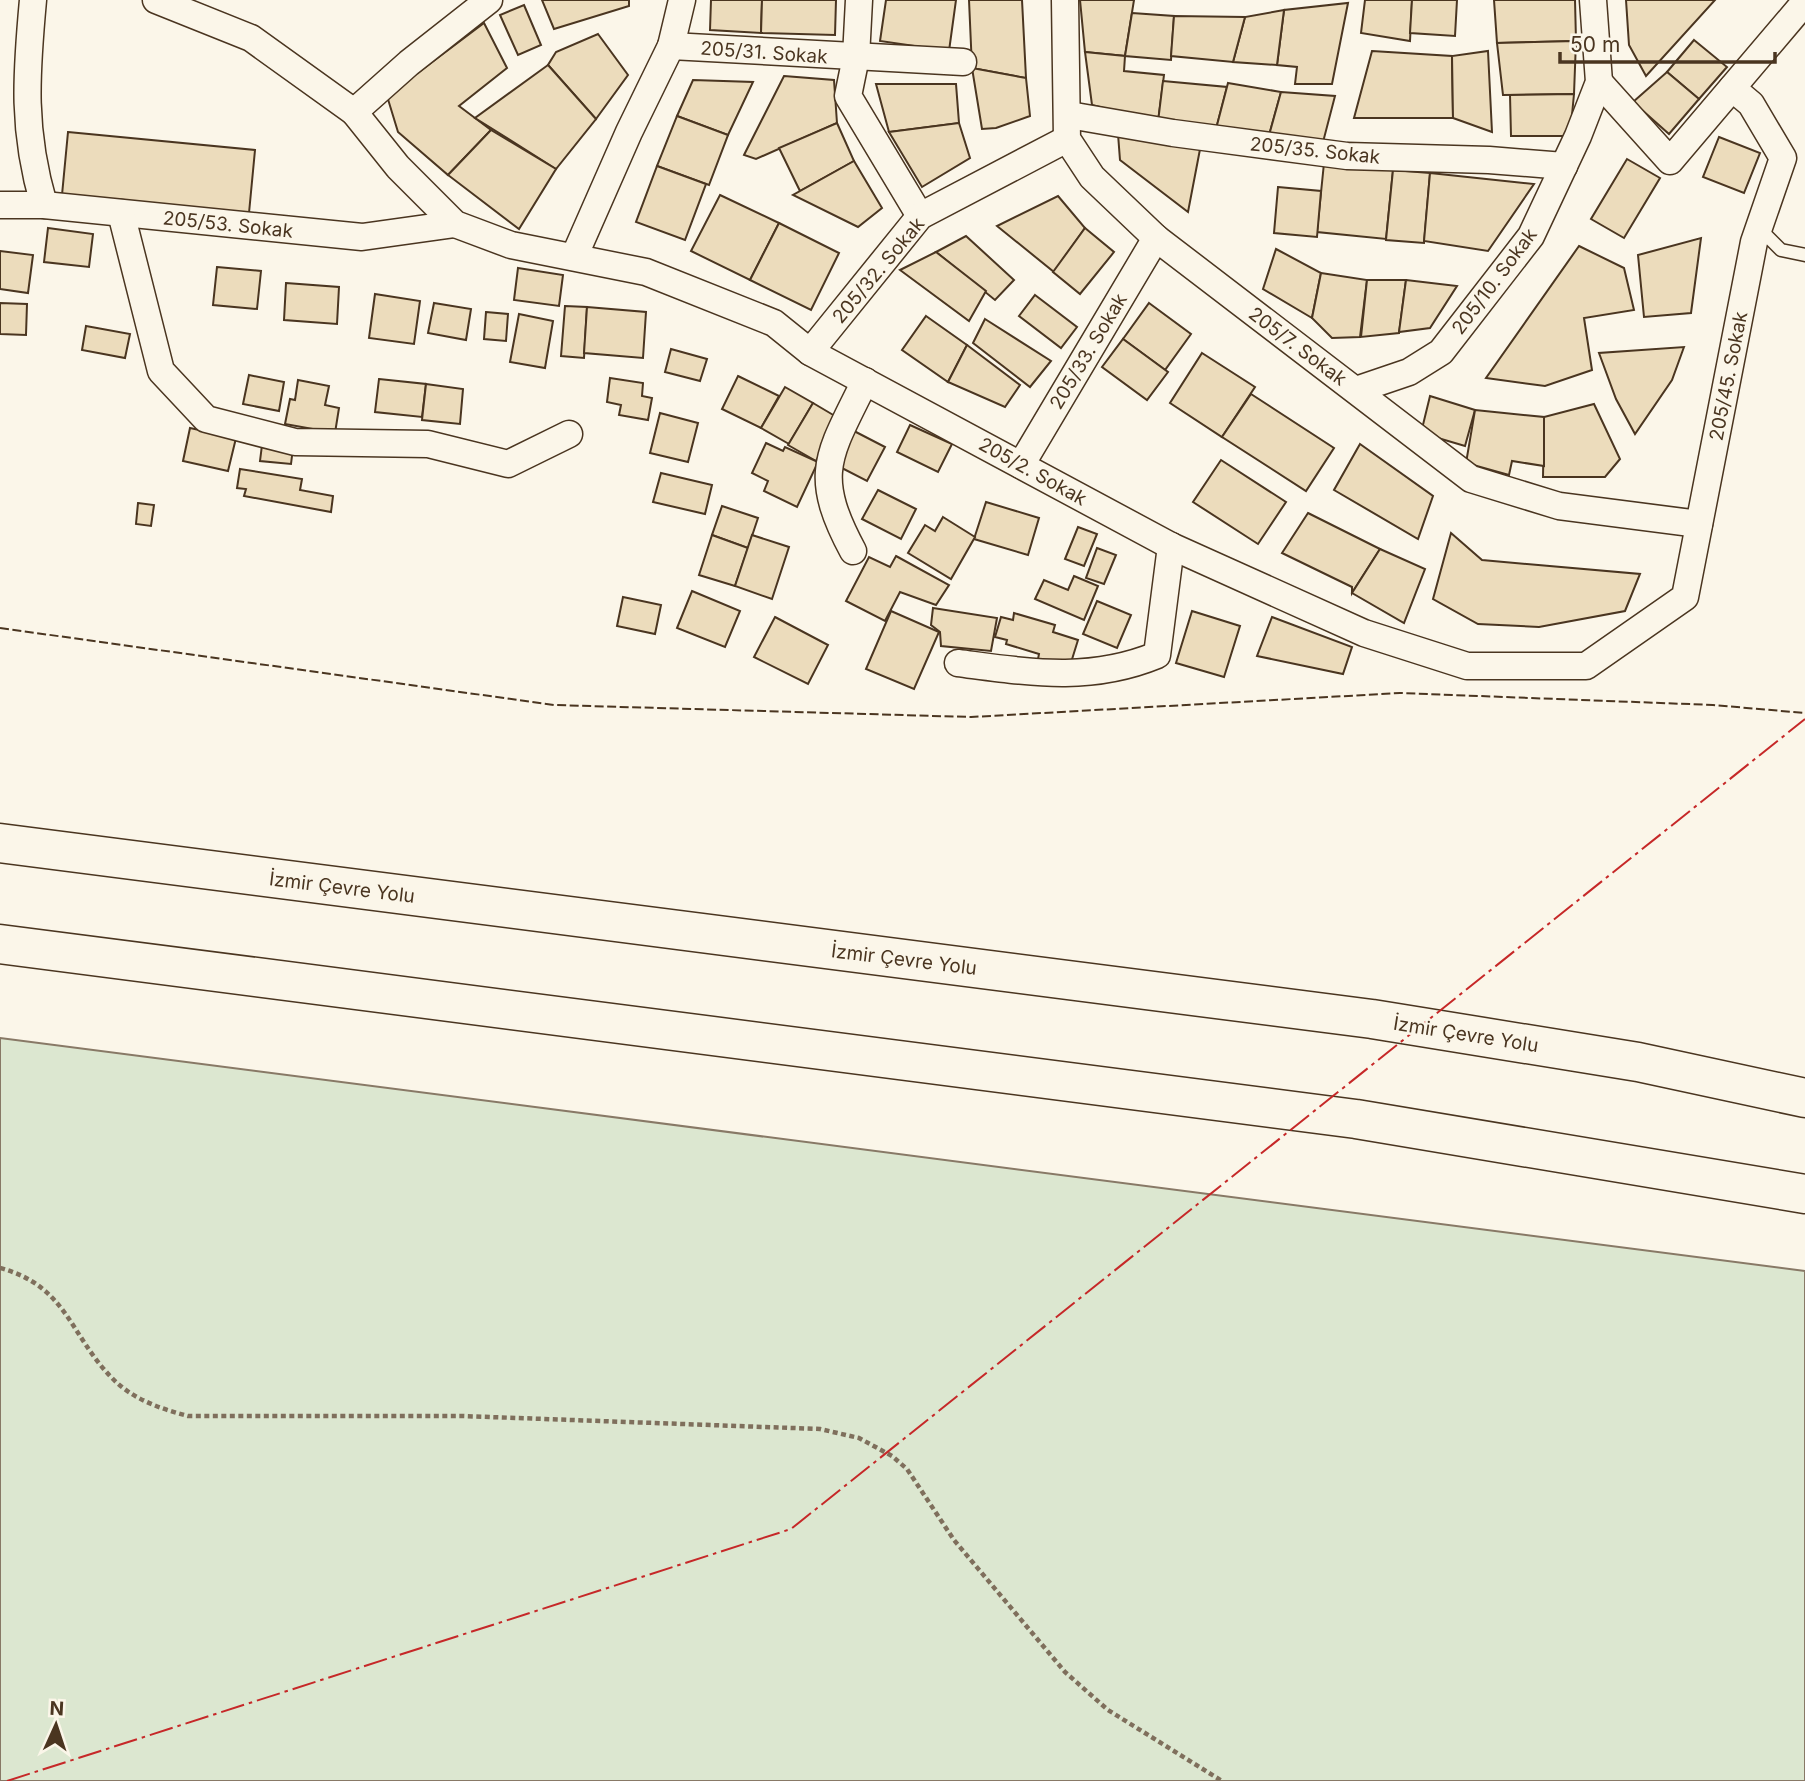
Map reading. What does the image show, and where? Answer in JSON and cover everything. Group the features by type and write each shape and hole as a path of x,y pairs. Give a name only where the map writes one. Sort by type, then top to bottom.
{"highway":[{"name":"İzmir Çevre Yolu","path":"0,843 1372,1019 1638,1062 1805,1098"},
{"path":"0,944 1356,1119 1805,1194"},
{"path":"1638,1062 1805,1088"}],"street":[{"path":"33,0 27,69 28,141 44,205"},
{"path":"156,0 251,38 354,112 398,167 455,224"},
{"path":"354,112 409,63 489,0"},
{"path":"574,257 629,132 671,46 682,0"},
{"name":"205/31. Sokak","path":"859,0 856,57 848,96 920,216"},
{"path":"1065,0 1068,127"},
{"name":"205/10. Sokak","path":"1356,390 1409,372 1441,352 1531,236 1599,82 1593,0"},
{"path":"1599,82 1670,162 1805,2"},
{"name":"205/31. Sokak","path":"671,46 963,62"},
{"name":"205/45. Sokak","path":"1699,524 1759,228 1783,158 1751,104 1732,88"},
{"name":"205/35. Sokak","path":"1068,127 1173,133 1347,156 1489,160 1564,166"},
{"name":"205/32. Sokak","path":"810,352 920,216 1068,127"},
{"name":"205/7. Sokak","path":"1068,127 1092,177 1156,238 1471,479 1559,506 1699,524"},
{"name":"205/53. Sokak","path":"0,205 44,205 362,237 455,224"},
{"path":"121,213 161,371 206,419 295,442 428,444 508,464 569,434"},
{"name":"205/2. Sokak","path":"455,224 511,245 646,272 775,323 810,352 1171,546 1364,633 1467,666 1586,666 1664,615 1685,597 1699,524"},
{"name":"205/33. Sokak","path":"1021,465 1156,238"},
{"path":"853,551 834,514 830,454 865,381"},
{"path":"958,663 1059,675 1138,663 1157,655 1171,546"}],"lane":[{"path":"1759,228 1781,250 1805,255"}],"path":[{"path":"0,1268 32,1279 47,1289 114,1380 152,1405 188,1416 476,1417 820,1429 859,1438 892,1456 906,1469 954,1540 1065,1672 1108,1710 1222,1781"}],"green space":[{"path":"0,1038 1805,1271 1805,1781 0,1781"}],"building":[{"path":"542,0 629,0 629,6 554,29"},
{"path":"711,0 762,0 761,33 710,30"},
{"path":"762,0 836,0 835,35 761,33"},
{"path":"886,0 956,0 949,51 880,41"},
{"path":"969,0 1022,0 1026,78 972,68"},
{"path":"1080,0 1134,0 1125,56 1085,52"},
{"path":"1365,0 1412,0 1410,41 1361,33"},
{"path":"1412,0 1457,0 1455,36 1410,33"},
{"path":"1494,0 1575,0 1576,41 1497,43"},
{"path":"1626,0 1715,0 1646,76 1629,45"},
{"path":"1348,3 1332,84 1295,84 1297,67 1277,65 1284,10"},
{"path":"524,5 541,45 518,55 500,15"},
{"path":"1284,10 1277,65 1233,62 1245,17"},
{"path":"1132,13 1174,16 1171,60 1125,56"},
{"path":"1174,16 1245,17 1233,62 1171,56"},
{"path":"484,23 507,68 459,106 491,130 448,175 398,132 387,96"},
{"path":"598,34 628,75 596,119 548,65 556,52"},
{"path":"1694,40 1727,67 1699,99 1667,72"},
{"path":"1576,41 1574,94 1503,95 1497,43"},
{"path":"1372,51 1452,56 1453,118 1354,118"},
{"path":"1488,51 1492,132 1453,118 1452,56"},
{"path":"1085,52 1125,56 1124,71 1164,75 1158,122 1092,105"},
{"path":"548,65 596,119 556,169 475,118"},
{"path":"972,68 1026,78 1030,116 996,128 982,129"},
{"path":"1667,72 1699,99 1669,134 1633,102"},
{"path":"784,76 834,80 837,123 756,159 744,155"},
{"path":"693,80 753,82 728,135 677,116"},
{"path":"1163,81 1227,87 1216,129 1158,122"},
{"path":"1228,83 1281,92 1268,139 1216,129"},
{"path":"876,84 956,84 959,123 889,132"},
{"path":"1281,92 1335,96 1322,146 1268,139"},
{"path":"1574,94 1570,136 1511,136 1510,95"},
{"path":"677,116 728,135 709,185 657,166"},
{"path":"837,123 854,161 800,191 779,148"},
{"path":"959,123 970,158 922,187 889,132"},
{"path":"491,130 556,169 519,229 448,175"},
{"path":"68,132 255,150 249,213 62,195"},
{"path":"1118,134 1201,144 1188,212 1120,160"},
{"path":"1719,137 1760,153 1744,193 1703,177"},
{"path":"1627,159 1660,178 1624,238 1591,219"},
{"path":"854,161 882,208 858,227 793,195"},
{"path":"1324,163 1393,170 1386,239 1317,232"},
{"path":"657,166 706,184 685,240 636,222"},
{"path":"1393,170 1430,173 1424,243 1386,240"},
{"path":"1430,173 1534,184 1488,251 1424,241"},
{"path":"1278,187 1321,191 1317,237 1274,233"},
{"path":"720,195 779,223 750,280 691,251"},
{"path":"1058,196 1085,228 1054,272 997,226"},
{"path":"779,223 839,253 811,310 750,280"},
{"path":"48,228 93,234 89,267 44,262"},
{"path":"1085,228 1114,252 1080,294 1053,272"},
{"path":"966,236 1014,280 995,300 936,252"},
{"path":"1701,238 1691,313 1644,317 1638,255"},
{"path":"1579,246 1624,268 1634,310 1584,318 1592,370 1545,386 1486,378"},
{"path":"1276,249 1321,273 1312,318 1263,289"},
{"path":"0,251 33,255 28,293 0,289"},
{"path":"936,252 986,291 969,321 900,270"},
{"path":"217,267 261,271 257,309 213,305"},
{"path":"518,268 563,275 559,306 514,300"},
{"path":"1321,273 1367,280 1360,337 1332,338 1312,318"},
{"path":"1367,280 1406,280 1399,333 1361,337"},
{"path":"1406,280 1457,286 1430,328 1399,332"},
{"path":"286,283 339,287 337,324 284,320"},
{"path":"375,294 420,301 414,344 369,338"},
{"path":"1035,295 1077,327 1061,348 1019,316"},
{"path":"0,303 27,304 26,335 0,334"},
{"path":"434,303 471,309 466,340 428,333"},
{"path":"1149,303 1191,334 1165,370 1123,339"},
{"path":"565,306 587,307 584,358 561,356"},
{"path":"587,307 646,312 643,358 584,353"},
{"path":"486,312 508,314 506,341 484,339"},
{"path":"519,314 553,321 545,368 510,362"},
{"path":"926,316 967,345 948,382 902,350"},
{"path":"985,319 1051,361 1030,387 973,343"},
{"path":"86,326 130,334 125,358 82,350"},
{"path":"1123,339 1168,372 1147,400 1102,367"},
{"path":"967,345 1020,385 1005,407 948,382"},
{"path":"1684,347 1672,380 1635,434 1616,399 1599,353"},
{"path":"671,349 707,359 700,381 665,372"},
{"path":"1202,353 1255,387 1222,437 1170,403"},
{"path":"249,375 284,382 279,411 243,404"},
{"path":"738,376 779,396 761,428 722,409"},
{"path":"610,378 643,383 642,396 652,398 648,420 619,415 621,405 607,402"},
{"path":"379,379 426,384 422,417 375,412"},
{"path":"298,380 329,386 325,405 339,408 335,433 285,424 290,399 295,400"},
{"path":"426,384 463,389 460,424 422,420"},
{"path":"785,387 813,403 789,444 761,428"},
{"path":"1251,394 1334,448 1306,491 1222,437"},
{"path":"1430,396 1475,410 1465,446 1421,433"},
{"path":"813,403 840,419 816,461 788,445"},
{"path":"1594,404 1620,459 1605,477 1543,477 1544,417"},
{"path":"1475,410 1544,417 1544,466 1512,461 1509,475 1466,463"},
{"path":"660,413 698,423 688,462 650,453"},
{"path":"910,425 952,444 938,472 897,452"},
{"path":"190,428 236,438 228,471 183,461"},
{"path":"854,431 885,447 867,481 836,465"},
{"path":"766,443 783,451 785,447 818,462 797,507 764,491 768,481 752,473"},
{"path":"1360,444 1433,496 1418,539 1334,490"},
{"path":"262,445 293,448 291,464 260,461"},
{"path":"1221,460 1286,502 1258,544 1193,502"},
{"path":"240,469 302,479 300,490 333,496 331,512 244,496 246,489 237,488"},
{"path":"661,473 712,485 705,514 653,502"},
{"path":"878,490 916,509 901,539 862,519"},
{"path":"986,502 1039,518 1028,555 974,539"},
{"path":"138,503 154,505 151,526 136,524"},
{"path":"722,506 758,518 748,548 712,535"},
{"path":"1308,513 1380,549 1352,593 1352,587 1282,553"},
{"path":"943,517 975,537 951,579 908,553 925,525 935,531"},
{"path":"1078,527 1097,534 1084,566 1065,559"},
{"path":"1451,533 1482,560 1640,574 1625,611 1539,627 1478,624 1433,599"},
{"path":"712,535 748,548 735,586 699,575"},
{"path":"752,535 789,547 772,599 735,586"},
{"path":"1097,548 1116,555 1104,584 1086,578"},
{"path":"1380,549 1425,569 1404,623 1352,593"},
{"path":"896,556 949,585 936,605 900,592 885,621 846,601 869,557 890,567"},
{"path":"1074,576 1098,586 1084,620 1035,599 1044,580 1068,590"},
{"path":"692,591 740,611 725,647 677,628"},
{"path":"623,597 661,605 655,634 617,626"},
{"path":"1097,601 1131,615 1117,648 1083,634"},
{"path":"933,608 997,618 991,651 941,646 940,632 931,625"},
{"path":"891,611 939,632 914,689 866,669"},
{"path":"1192,611 1240,626 1224,677 1176,663"},
{"path":"1014,613 1055,625 1053,632 1078,640 1069,669 1038,659 1039,654 1006,644 1007,640 995,637 1001,617 1013,620"},
{"path":"775,617 828,645 808,684 754,657"},
{"path":"1272,617 1352,647 1343,674 1257,656"}],"fence":[{"path":"0,628 554,705 971,717 1400,693 1713,705 1805,713"}],"power":[{"path":"7,1781 791,1529 1805,719"}]}
